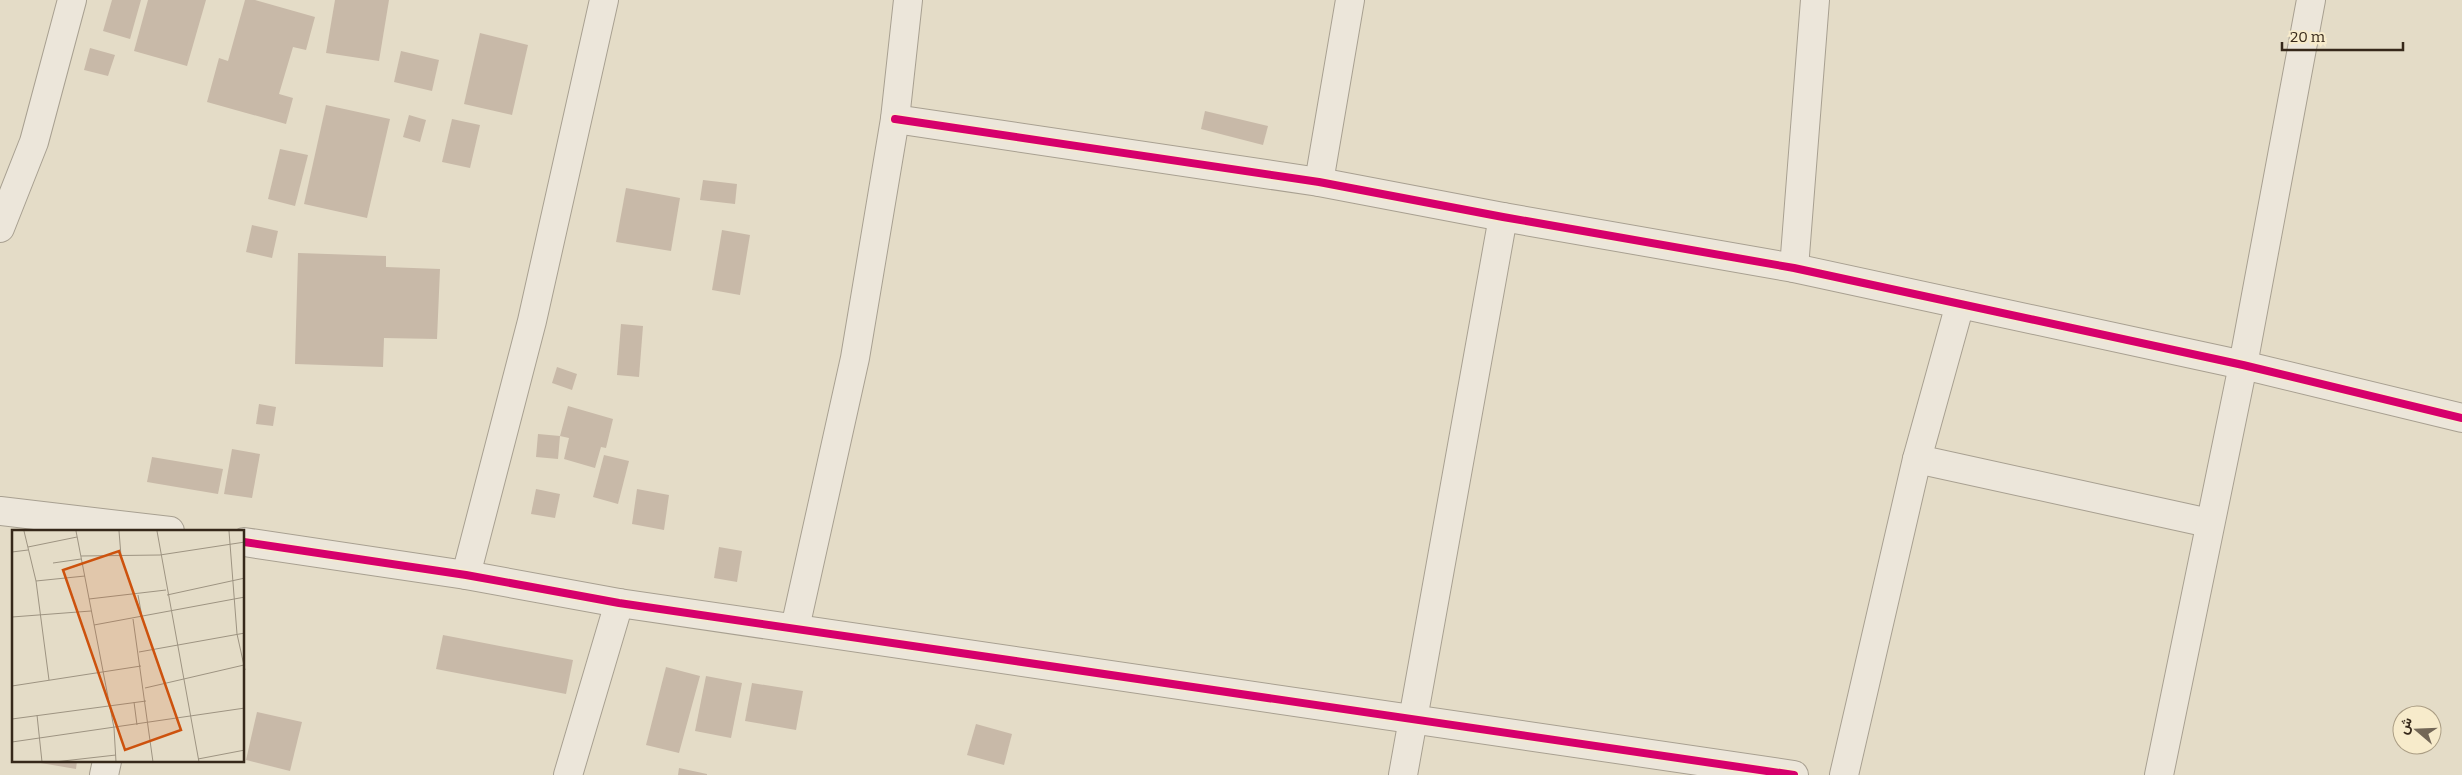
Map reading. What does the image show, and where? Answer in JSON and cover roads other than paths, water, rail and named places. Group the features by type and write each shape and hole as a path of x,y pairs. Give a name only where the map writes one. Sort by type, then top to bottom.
{"street":[{"path":"466,575 532,321 604,0"},
{"path":"795,628 855,358 895,119 908,0"},
{"path":"1319,182 1350,0"},
{"path":"1794,268 1815,0"},
{"path":"2159,775 2209,523 2243,365 2311,0"},
{"path":"0,228 34,142 64,2"},
{"path":"895,119 1319,182 1502,218 1794,268 2243,365 2462,418"},
{"path":"1403,775 1502,218"},
{"path":"1844,775 1917,459 1960,304"},
{"path":"1917,459 2209,523"},
{"path":"0,511 157,530"},
{"path":"245,542 466,575 619,603 1414,721 1794,775"},
{"path":"568,775 619,603"},
{"path":"104,775 107,762"}]}
